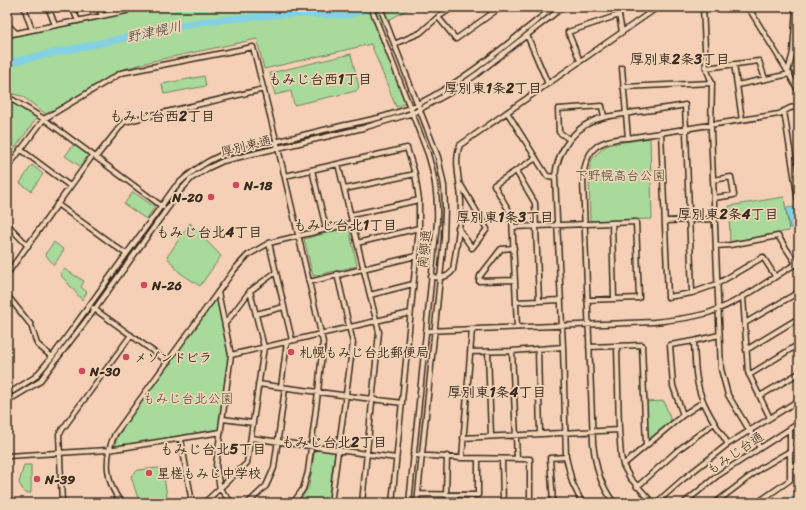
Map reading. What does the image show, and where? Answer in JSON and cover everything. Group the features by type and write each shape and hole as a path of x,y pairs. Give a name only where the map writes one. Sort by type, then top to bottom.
{"street":[{"path":"24,7 32,30"},
{"path":"48,7 55,25"},
{"path":"72,7 78,21"},
{"path":"98,7 102,16"},
{"path":"7,35 126,11 131,7"},
{"name":"南郷通","path":"372,7 428,154 434,175 437,196 437,222 409,503"},
{"name":"南郷通","path":"380,7 438,157 444,186 445,223 417,503"},
{"path":"394,44 420,33 438,16 453,7"},
{"path":"438,16 456,39 501,7"},
{"name":"厚別東通","path":"7,392 35,377 52,357 126,254 186,176 206,162 221,155 363,121 418,104 451,86 554,7"},
{"name":"厚別東通","path":"7,399 14,397 39,382 95,309 167,209 192,178 223,161 363,128 420,110 459,87 562,7"},
{"path":"431,277 440,278 446,276 453,270 461,202 457,153 460,145 658,7"},
{"path":"703,7 706,68 712,83 711,125 721,369 728,396 760,448"},
{"path":"748,7 789,73 799,92"},
{"path":"789,73 796,7"},
{"path":"580,61 568,32 619,15 622,32"},
{"path":"7,24 16,33"},
{"path":"527,35 548,84"},
{"path":"7,168 44,119 121,73 253,47 285,176 321,333 323,351 308,472 303,489 294,503"},
{"path":"792,52 799,51"},
{"path":"706,68 759,61 765,79"},
{"path":"734,64 742,120"},
{"path":"622,68 628,138"},
{"path":"737,85 789,73"},
{"path":"623,87 712,83"},
{"path":"7,274 70,186 124,122 264,89"},
{"path":"7,99 12,100 44,119 167,209"},
{"path":"582,503 572,482 566,457 563,348 555,177 556,166 560,154 569,139 587,124 604,117 685,105 692,293"},
{"path":"569,139 559,132 558,109 602,106 604,117"},
{"path":"614,503 606,492 595,465 583,180 584,167 589,155 598,145 612,139 628,138 779,114 790,108 799,106"},
{"path":"784,111 799,207"},
{"path":"506,112 547,176 555,177"},
{"path":"661,132 666,221 668,297 692,293 717,284 763,257 775,276"},
{"path":"285,176 407,148 415,174 419,200 419,228 392,503"},
{"path":"20,149 70,186"},
{"path":"517,327 512,216 494,185 536,158"},
{"path":"338,164 379,332 362,503"},
{"path":"312,170 326,228"},
{"path":"516,171 535,203 539,301"},
{"path":"345,189 415,174"},
{"path":"713,180 731,177 734,195 714,198"},
{"path":"458,228 472,248 487,229 459,183"},
{"path":"351,215 419,200"},
{"path":"57,204 126,254"},
{"path":"666,221 715,219"},
{"path":"513,227 636,222 639,298 587,300"},
{"path":"122,503 118,498 110,480 108,469 108,450 115,434 234,270 248,255 269,243 326,228 352,223"},
{"path":"612,223 614,299"},
{"path":"7,224 28,246"},
{"path":"357,243 419,228"},
{"path":"716,246 730,245 778,236 798,262 799,268"},
{"path":"269,243 292,340"},
{"path":"514,248 501,249 480,276 479,281 515,280"},
{"path":"309,282 416,256"},
{"path":"426,331 654,322 681,319 718,309 743,296 798,262"},
{"path":"225,324 250,291 276,272"},
{"path":"331,503 353,343 337,274"},
{"path":"370,295 413,284"},
{"path":"204,503 247,464 264,347 250,291"},
{"path":"218,292 231,355 216,465 220,489 232,503"},
{"path":"745,323 799,292"},
{"path":"7,295 31,325 37,344 52,357"},
{"path":"743,296 748,372 770,418"},
{"path":"516,302 561,300"},
{"path":"89,305 168,362"},
{"path":"256,314 284,308"},
{"path":"231,355 410,313"},
{"path":"746,350 799,318"},
{"path":"462,458 472,329"},
{"path":"683,415 673,386 670,345 719,335"},
{"path":"62,503 58,434 131,336"},
{"path":"694,341 696,374 703,402 714,423 728,444"},
{"path":"248,503 266,486 274,468 278,441 286,342"},
{"path":"749,375 799,344"},
{"path":"589,347 642,345 646,446"},
{"path":"617,346 621,456 630,478 653,503"},
{"path":"470,352 563,348"},
{"path":"538,349 540,434"},
{"path":"512,351 517,459"},
{"path":"488,352 491,436"},
{"path":"760,396 799,373"},
{"path":"258,384 402,403"},
{"path":"656,503 682,480 728,444 799,400"},
{"path":"624,465 683,415 703,402"},
{"path":"223,419 253,423"},
{"path":"637,487 678,450 714,423"},
{"name":"もみじ台通","path":"684,503 717,476 799,423"},
{"path":"757,503 790,480 790,429"},
{"path":"463,438 620,430"},
{"path":"7,456 108,450 221,432"},
{"path":"251,438 396,458"},
{"path":"181,439 192,503"},
{"path":"714,503 760,468 799,446"},
{"path":"413,455 478,459 530,459 530,503"},
{"path":"446,495 447,456"},
{"path":"553,503 548,458 566,457"},
{"path":"418,494 478,495 478,459"},
{"path":"502,459 503,503"},
{"path":"790,466 799,465"}],"green space":[{"path":"150,7 412,7 378,26 406,103 396,107 371,44 264,69 257,39 153,61 120,70 47,115 22,96 7,93 7,38"},
{"path":"351,54 359,87 356,91 294,105 291,91 275,95 270,73"},
{"path":"204,76 206,86 164,94 162,84"},
{"path":"7,101 21,107 37,118 7,159"},
{"name":"下野幌高台公園","path":"650,138 652,219 590,221 589,170 592,159 604,147 611,144"},
{"path":"74,144 88,155 80,166 65,156"},
{"path":"32,165 43,174 31,191 20,183"},
{"path":"133,192 155,207 146,219 124,204"},
{"path":"784,197 789,231 730,242 729,206"},
{"path":"190,223 221,256 200,286 179,272 167,257"},
{"path":"349,227 357,266 313,276 304,239"},
{"path":"54,242 64,250 54,265 45,254"},
{"path":"64,269 84,281 81,287 87,292 82,300 60,274"},
{"name":"もみじ台北公園","path":"218,295 230,355 224,401 218,429 117,447 115,444 118,436 156,380"},
{"path":"664,401 671,421 648,441 646,402"},
{"path":"315,449 335,451 328,503 299,503 309,486"},
{"path":"24,465 31,465 31,493 25,493 19,483"},
{"path":"159,468 163,471 168,503 136,503 139,502 131,476 138,470"}],"water":[{"path":"794,207 797,227 790,228 786,208"}],"waterway":[{"name":"野津幌川","path":"7,63 199,22 282,14 348,15 373,7"},
{"path":"788,503 799,495"}],"place":[{"name":"N-18","path":"236,185"},
{"name":"N-20","path":"211,197"},
{"name":"N-26","path":"144,285"},
{"name":"札幌もみじ台北郵便局","path":"291,352"},
{"name":"メゾンドビラ","path":"126,357"},
{"name":"N-30","path":"82,371"},
{"name":"星槎もみじ中学校","path":"149,473"},
{"name":"N-39","path":"37,479"}],"district":[{"name":"厚別東2条3丁目","path":"680,59"},
{"name":"もみじ台西1丁目","path":"320,79"},
{"name":"厚別東1条2丁目","path":"493,88"},
{"name":"もみじ台西2丁目","path":"162,116"},
{"name":"厚別東2条4丁目","path":"728,214"},
{"name":"厚別東1条3丁目","path":"505,217"},
{"name":"もみじ台北1丁目","path":"345,225"},
{"name":"もみじ台北4丁目","path":"209,232"},
{"name":"厚別東1条4丁目","path":"497,392"},
{"name":"もみじ台北2丁目","path":"334,442"},
{"name":"もみじ台北5丁目","path":"213,449"}]}
